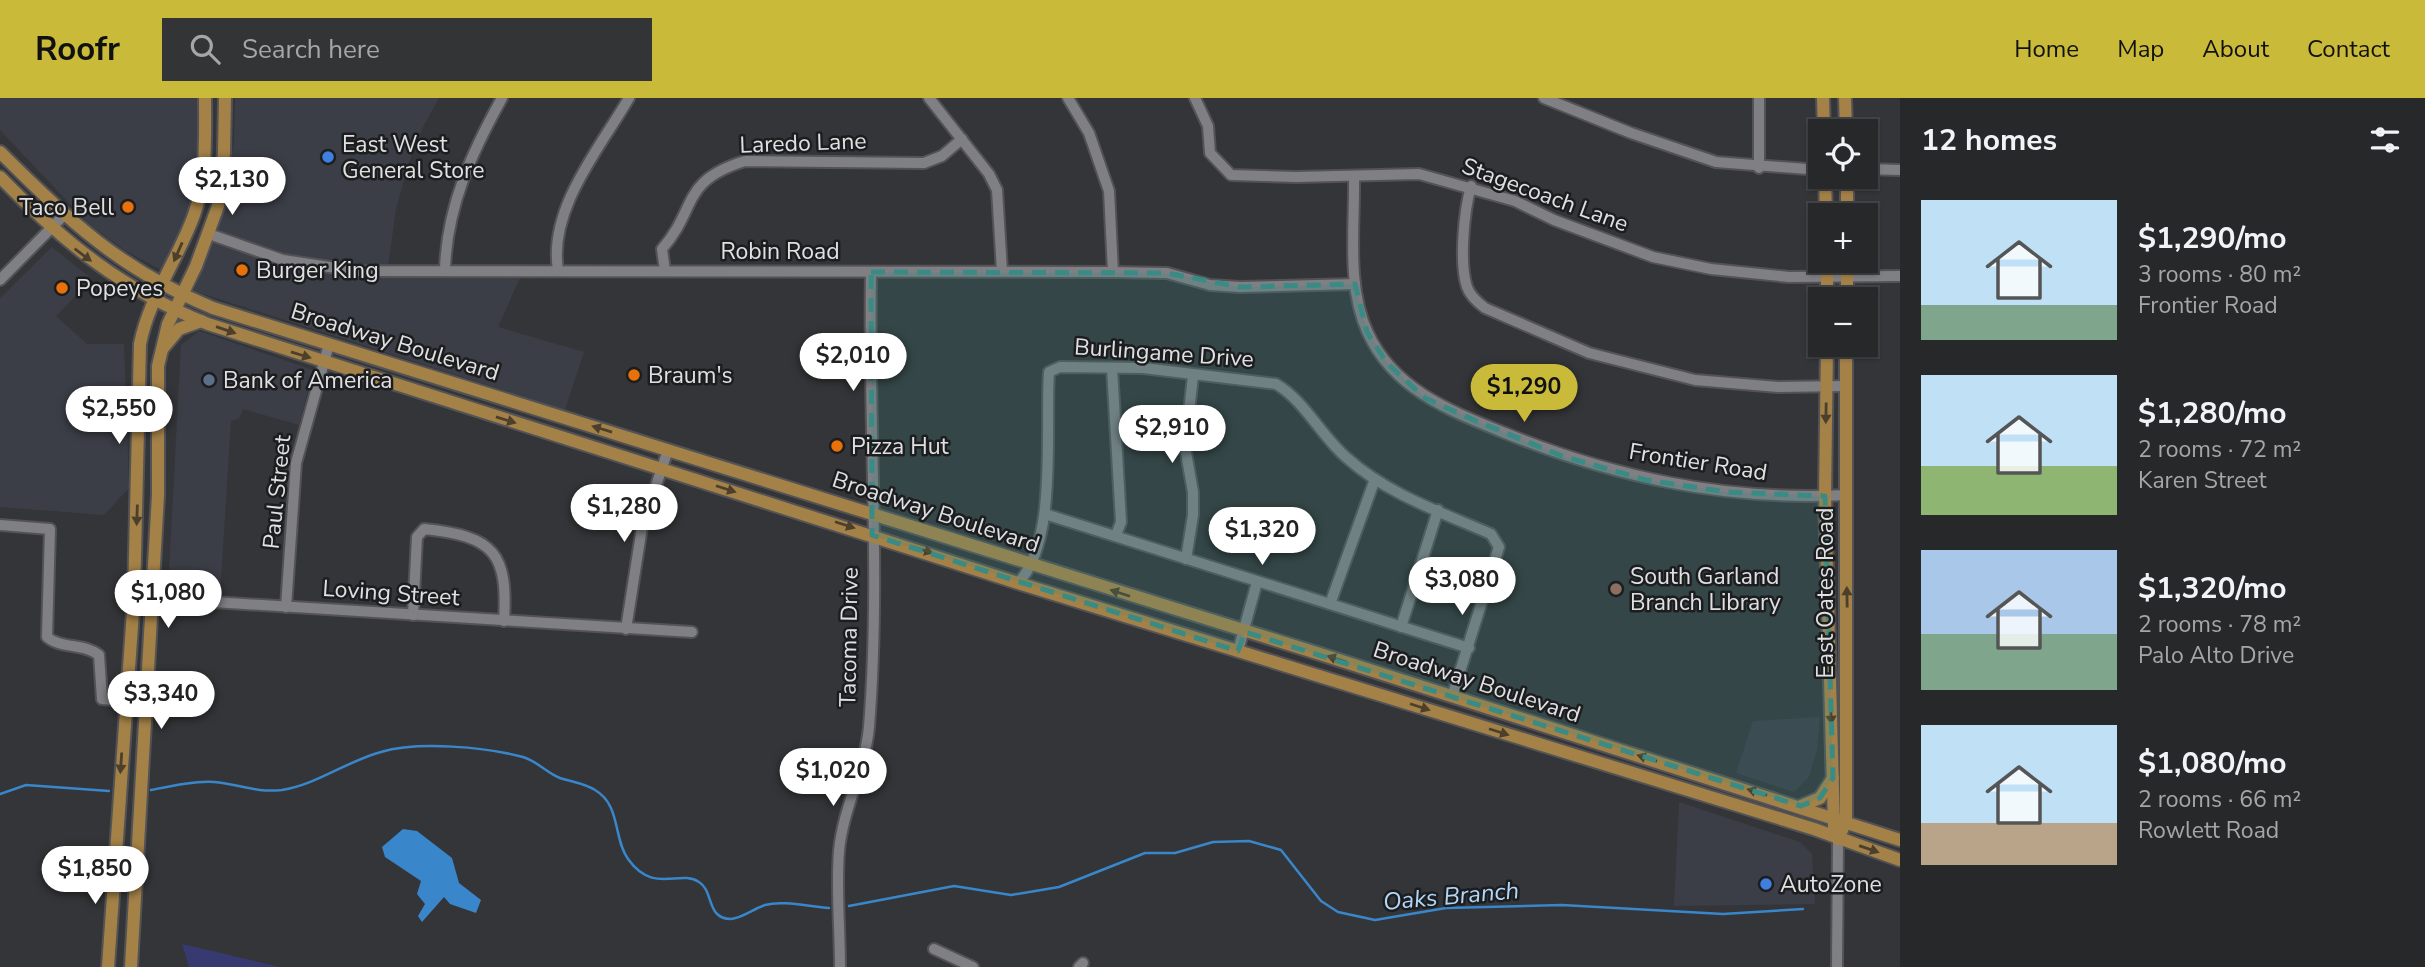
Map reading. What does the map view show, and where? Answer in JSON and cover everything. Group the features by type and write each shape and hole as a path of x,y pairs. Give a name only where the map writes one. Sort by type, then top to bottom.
{"main road":[{"path":"142,334 197,205 203,169 205,98"},
{"path":"131,967 154,599 160,354 174,310 209,234 223,180 225,98"},
{"path":"1824,98 1824,119"},
{"path":"1845,98 1846,119"},
{"name":"Broadway Boulevard","path":"0,152 64,215 108,252 182,295 330,344 1801,806 1900,840"},
{"name":"Broadway Boulevard","path":"0,177 51,229 128,285 155,301 201,321 1018,583 1900,860"},
{"path":"1827,273 1827,287"},
{"path":"1847,276 1847,287"},
{"path":"108,967 134,597 138,368 143,313 128,285"},
{"path":"160,354 179,329 201,321"},
{"name":"East Oates Road","path":"1826,357 1825,496 1833,778 1840,819"},
{"name":"East Oates Road","path":"1838,839 1847,659 1846,357"},
{"path":"441,399 448,381"},
{"path":"136,470 158,470"},
{"path":"1831,659 1847,659"},
{"path":"1801,806 1820,799 1833,778"},
{"path":"110,929 134,931"}],"street":[{"path":"445,269 446,243 458,191 477,143 502,98"},
{"path":"558,270 555,252 570,199 629,98"},
{"path":"929,98 989,174 997,190 1002,271"},
{"path":"1068,98 1089,133 1109,191 1113,272"},
{"name":"Stagecoach Lane","path":"1195,98 1208,126 1210,153 1231,175 1419,174 1471,186 1515,201 1554,220 1653,257 1711,269 1789,278 1900,276"},
{"path":"1544,98 1631,133 1716,162 1759,168 1808,170"},
{"path":"1759,98 1759,168"},
{"name":"Laredo Lane","path":"665,271 662,249 675,235 681,216 704,180 721,169 745,161 924,163 942,156 962,139"},
{"path":"1878,169 1900,170"},
{"name":"Frontier Road","path":"1354,176 1355,284 1367,332 1387,363 1425,398 1562,456 1646,480 1727,492 1846,495"},
{"path":"1471,186 1465,229 1467,286 1474,300 1485,308 1589,353 1695,380 1778,387 1846,386"},
{"path":"0,280 64,215"},
{"name":"Robin Road","path":"209,234 231,244 291,261 356,271 445,269 1113,272 1167,273 1220,286 1355,284"},
{"name":"Tacoma Drive","path":"840,967 839,852 844,825 864,763 869,726 872,535 869,369 871,272"},
{"name":"Paul Street","path":"286,607 296,463 330,344"},
{"name":"Burlingame Drive","path":"1045,514 1049,372 1060,367 1143,368 1193,376 1256,379 1290,392 1322,434 1347,459 1375,479 1491,534 1499,547 1469,648"},
{"path":"1112,368 1121,513 1116,536"},
{"path":"1186,559 1194,515 1185,447 1193,376"},
{"path":"626,629 642,527 668,450"},
{"path":"1330,604 1375,479"},
{"path":"1401,627 1438,510"},
{"path":"1018,583 1034,565 1045,514 1469,648 1452,696"},
{"path":"0,525 50,529 47,636 52,641 92,649 99,656 102,699 146,703"},
{"path":"413,615 417,537 424,529 462,537 492,550 502,564 506,586 504,621"},
{"path":"1238,651 1257,582"},
{"name":"Loving Street","path":"134,597 692,632"},
{"name":"East Oates Road","path":"1837,967 1838,839"},
{"path":"934,949 973,967"}],"highlighted area":[{"path":"871,272 1167,273 1240,287 1355,284 1367,332 1387,363 1425,398 1562,456 1646,480 1727,492 1825,496 1833,778 1820,798 1801,806 1245,632 1238,651 872,535"}],"shaded area":[{"path":"0,98 200,98 198,163 189,214 163,271 126,251 89,224 0,130"},
{"path":"235,98 439,98 423,127 409,162 396,209 387,274 520,278 498,327 584,352 565,410 194,291 216,232 228,178 234,142"},
{"path":"52,247 92,279 56,316 87,344 124,344 129,488 104,515 0,507 0,298"},
{"path":"199,331 313,370 299,425 243,409 239,419 231,421 220,596 168,591 181,345"},
{"path":"1820,717 1817,750 1809,777 1794,792 1736,773 1753,721"},
{"path":"1679,802 1800,842 1812,854 1815,904 1674,906"},
{"path":"182,944 280,967 189,967"}],"water":[{"path":"403,829 417,831 452,858 459,883 481,900 476,913 450,904 444,897 422,922 418,916 425,904 417,894 421,881 385,857 382,847"}],"waterway":[{"name":"Oaks Branch","path":"151,790 206,782 282,790 307,783 368,756 414,747 472,748 508,753 528,759 555,776 582,784 603,796 613,813 623,851 638,870 657,879 683,878 699,882 704,886 714,910 723,918 735,918 772,904 788,903 829,908"},
{"name":"Oaks Branch","path":"0,794 26,785 109,791"},
{"name":"Oaks Branch","path":"849,906 954,886 1011,895 1059,887 1145,853 1175,853 1213,842 1249,841 1281,850 1321,901 1338,912 1375,920 1446,908 1562,905 1723,914 1803,909"}],"place":[{"name":"East West General Store","path":"328,157"},
{"name":"Taco Bell","path":"128,207"},
{"name":"Burger King","path":"242,270"},
{"name":"Popeyes","path":"62,288"},
{"name":"Braum's","path":"634,375"},
{"name":"Bank of America","path":"209,380"},
{"name":"Pizza Hut","path":"837,446"},
{"name":"South Garland Branch Library","path":"1616,589"},
{"name":"AutoZone","path":"1766,884"}]}
